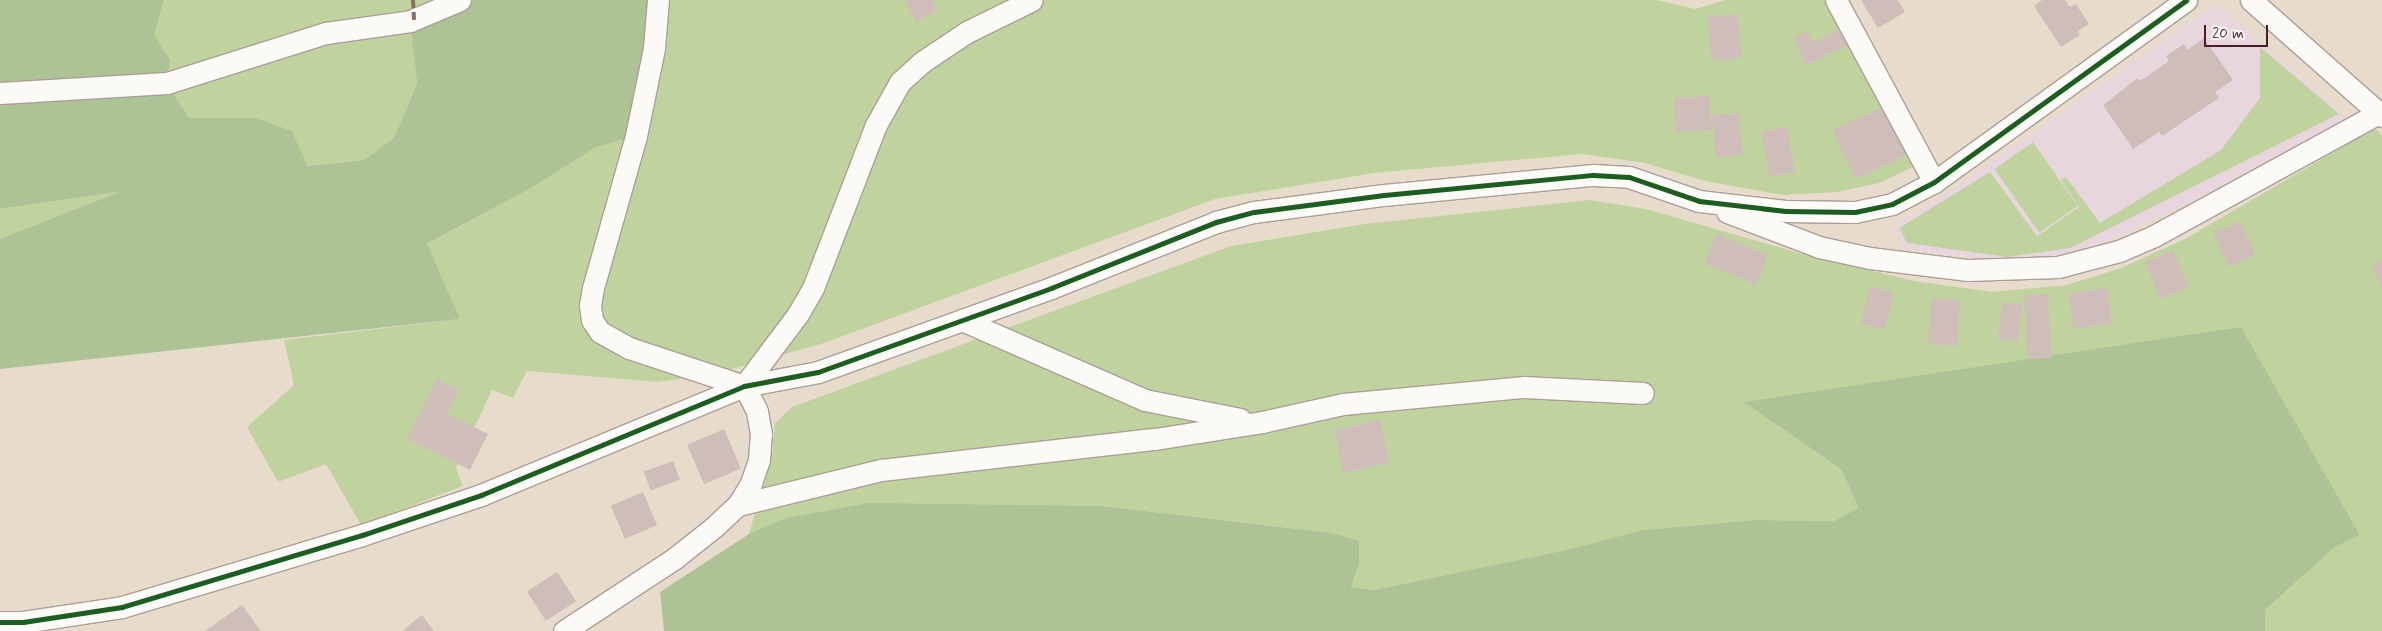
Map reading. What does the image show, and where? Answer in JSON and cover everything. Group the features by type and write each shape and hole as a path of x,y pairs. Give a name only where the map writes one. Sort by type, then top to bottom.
{"street":[{"path":"0,93 167,83 317,36 410,21 460,0"},
{"path":"564,631 676,558 738,505 751,483 759,460 761,434 757,411 744,386 621,344 600,332 592,320 590,305 593,288 636,136 654,48 658,0"},
{"path":"744,386 798,314 813,288 876,125 900,82 922,62 967,32 1032,0"},
{"path":"1836,0 1934,182"},
{"path":"1698,201 1785,211 1855,212 1892,204 1934,182 2186,0"},
{"path":"0,622 23,622 122,607 362,535 481,495 744,386 818,372 962,320 1216,222 1289,206 1592,175 1629,177 1842,253 1968,270 2003,271 2058,267 2111,254 2154,236 2381,113 2251,0"},
{"path":"962,320 1145,400 1188,412 1262,422"},
{"path":"738,505 881,470 1155,440 1262,422 1343,404 1524,387 1643,393"}],"shaded area":[{"path":"2216,4 2347,117 2191,201 2095,246 2070,253 2005,262 1903,248 1894,231 1898,223 1958,186"}],"green space":[{"path":"0,0 164,0 154,35 170,60 167,83 189,118 255,118 292,131 307,166 364,160 394,138 417,83 410,21 460,0 658,0 636,136 596,147 533,187 427,244 460,319 0,369 0,239 122,191 0,209"},
{"path":"164,0 460,0 410,21 417,83 394,138 364,160 306,166 255,118 189,118 167,83 154,35"},
{"path":"658,0 1657,0 1695,9 1725,0 1825,0 1917,165 1879,183 1837,192 1783,195 1705,181 1645,163 1582,154 1374,173 1215,199 824,343 714,374 657,382 527,371 513,398 492,390 456,468 463,486 361,525 326,464 278,482 247,427 294,385 284,340 460,319 426,245 533,187 596,147 636,136"},
{"path":"2260,47 2339,114 2070,248 2007,257 1907,243 1899,228 1990,172 2037,236 2079,207 2061,180 2066,177 2100,223 2221,150 2260,98"},
{"path":"2375,128 2382,135 2382,631 2265,631 2265,610 2335,547 2360,535 2241,328 1745,402 1842,470 1858,508 1834,521 1755,520 1643,530 1566,550 1374,590 1351,587 1359,564 1359,542 1332,533 1103,506 749,534 772,454 775,423 792,407 1231,246 1365,224 1589,200 1646,209 1799,253 1914,281 1993,292 2067,285 2121,268 2185,239"},
{"path":"2033,142 2078,206 2039,233 1994,169"},
{"path":"125,190 0,239 0,209"},
{"path":"2241,327 2360,535 2335,547 2265,610 2265,631 664,631 660,592 749,534 786,518 869,503 1103,506 1332,533 1359,541 1359,564 1351,587 1374,590 1566,550 1643,530 1755,520 1834,521 1858,508 1842,470 1744,402"}],"building":[{"path":"904,0 932,0 937,10 916,22"},
{"path":"1861,0 1898,0 1905,12 1878,28"},
{"path":"2042,0 2065,0 2070,7 2076,4 2089,24 2078,31 2080,35 2061,47 2034,6"},
{"path":"1737,14 1742,58 1712,61 1707,17"},
{"path":"1841,29 1849,45 1806,65 1793,38 1807,31 1812,42"},
{"path":"2204,38 2233,80 2215,92 2219,98 2162,136 2159,132 2133,149 2103,105 2138,78 2140,81 2169,61 2166,56 2184,44 2187,50"},
{"path":"1710,96 1712,130 1676,132 1674,98"},
{"path":"1884,106 1907,155 1855,179 1832,130"},
{"path":"1739,113 1743,155 1716,157 1712,115"},
{"path":"1787,127 1795,172 1769,177 1761,132"},
{"path":"2239,221 2255,254 2229,267 2213,234"},
{"path":"1716,234 1768,255 1756,285 1704,264"},
{"path":"2173,250 2189,287 2160,299 2144,262"},
{"path":"2382,261 2382,291 2372,266"},
{"path":"1870,286 1894,292 1885,330 1861,324"},
{"path":"2107,288 2112,324 2073,329 2068,293"},
{"path":"2048,294 2051,358 2027,359 2024,295"},
{"path":"1931,298 1960,300 1957,346 1928,344"},
{"path":"2002,302 2022,304 2018,342 1998,340"},
{"path":"436,379 459,390 447,414 488,434 470,470 407,439"},
{"path":"1380,420 1389,463 1343,473 1334,430"},
{"path":"724,429 741,469 704,484 687,445"},
{"path":"673,461 680,480 651,490 644,472"},
{"path":"643,492 657,525 625,539 611,506"},
{"path":"557,572 576,601 546,621 527,592"},
{"path":"242,605 261,631 205,631"},
{"path":"422,615 434,631 402,631"}],"marked path":[{"path":"413,0 414,20"}],"cycle path":[{"path":"0,622 23,622 122,607 362,535 481,495 744,386 818,372 1051,288 1216,222 1254,212 1384,195 1593,175 1629,177 1699,201 1785,211 1855,212 1892,204 1934,182 2186,0"}]}
